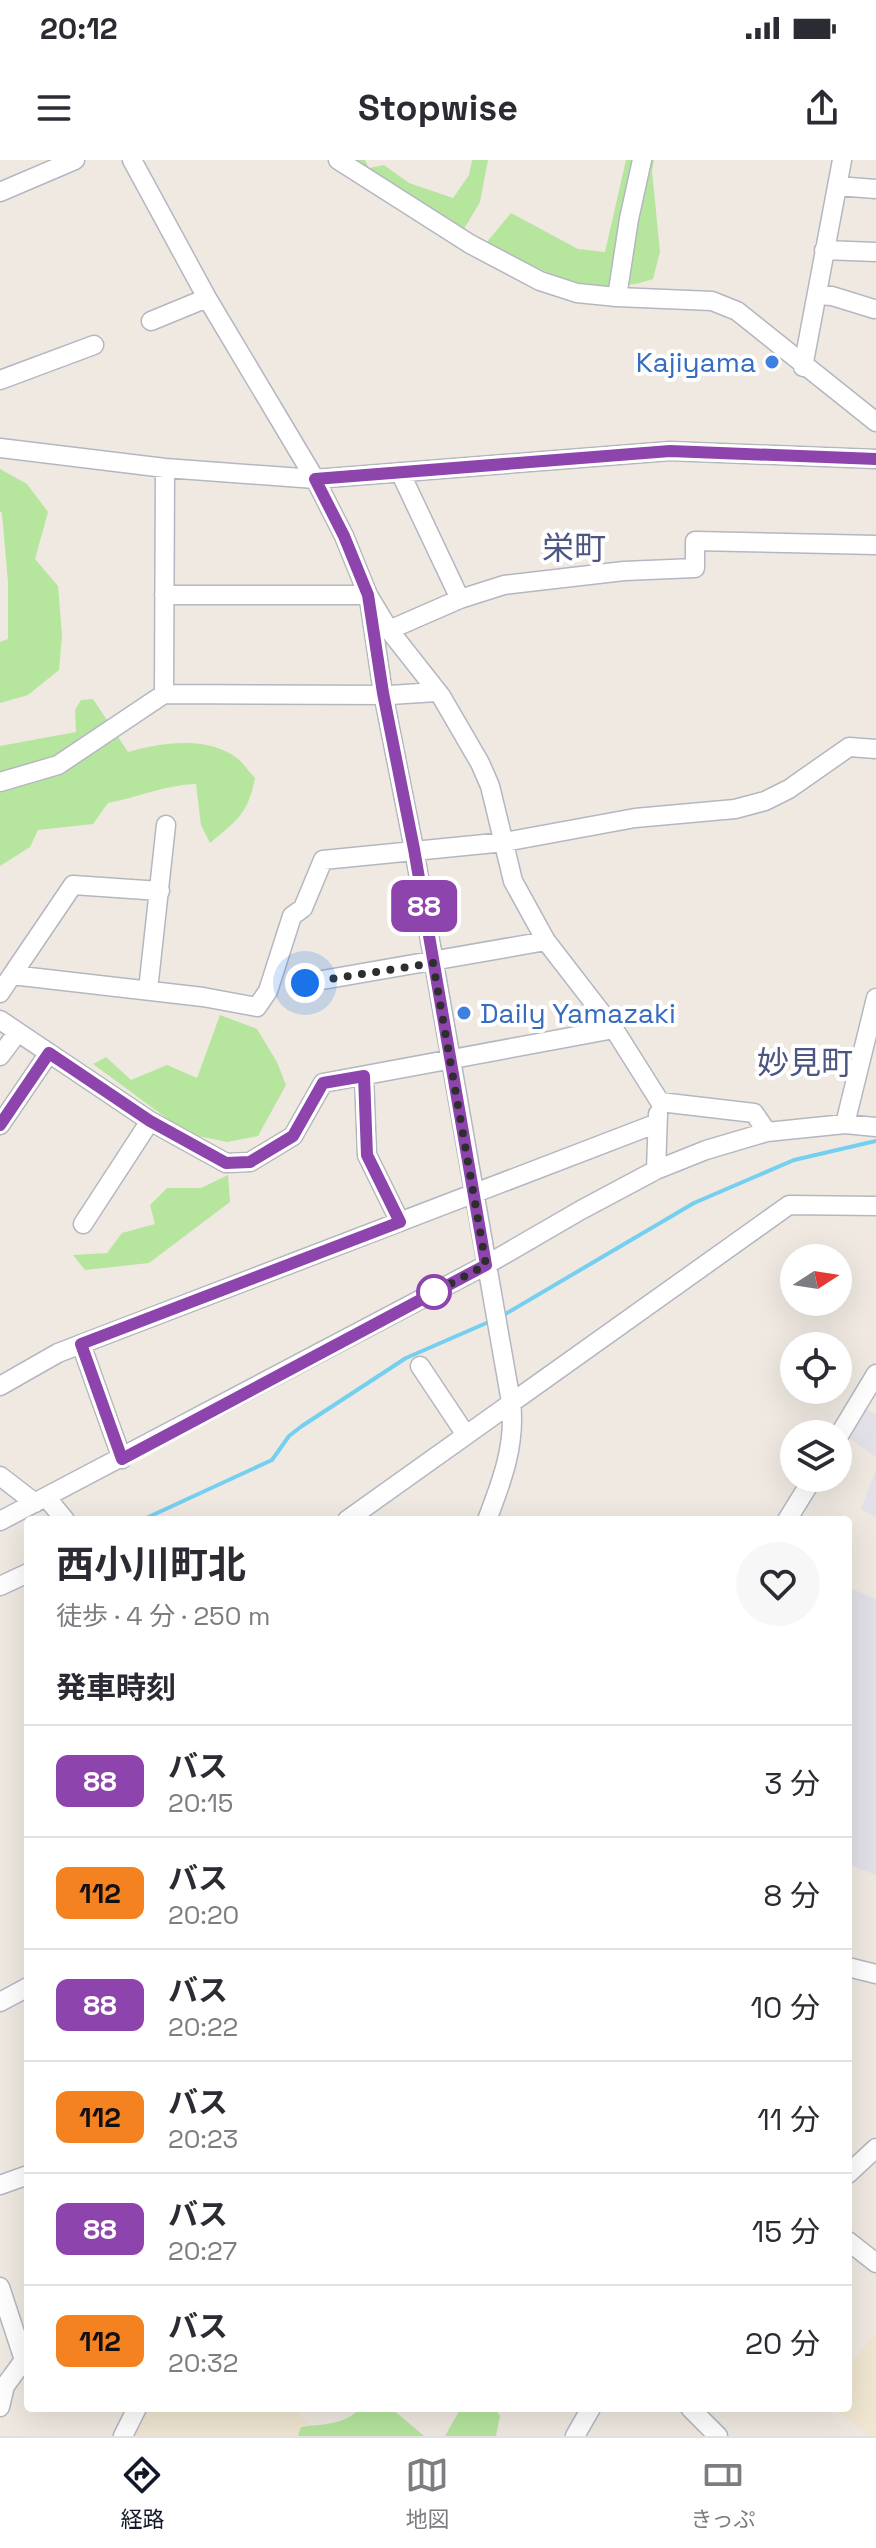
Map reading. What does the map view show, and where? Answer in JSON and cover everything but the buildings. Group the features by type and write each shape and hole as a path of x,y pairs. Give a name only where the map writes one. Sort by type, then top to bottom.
{"street":[{"path":"0,192 75,160"},
{"path":"338,160 470,244 540,281 577,293 724,304 737,311 803,367 876,422"},
{"path":"617,297 642,160"},
{"path":"803,367 842,160"},
{"path":"136,161 207,298 315,479 344,536 368,595 389,630 436,692 480,763 490,786 513,881 546,941 614,1029 660,1102 655,1124 656,1170"},
{"path":"837,186 876,189"},
{"path":"824,250 876,252"},
{"path":"818,295 832,296 874,309"},
{"path":"151,321 207,298"},
{"path":"0,380 94,345"},
{"path":"0,448 165,468 315,479 670,451 876,459"},
{"path":"164,694 165,468"},
{"path":"400,472 460,599"},
{"path":"389,630 460,599 504,585 624,571 695,568 695,541 876,545"},
{"path":"164,595 368,595"},
{"path":"368,595 511,1402 513,1420 509,1456 488,1516"},
{"path":"0,782 58,765 164,694 436,692"},
{"path":"12,975 203,997 257,1007 268,991 292,916 303,908 323,860 505,842 635,818 735,809 765,801 789,789 849,747 876,749"},
{"path":"148,990 166,825"},
{"path":"0,993 73,885 160,891"},
{"path":"305,983 546,941"},
{"path":"845,1124 876,998"},
{"path":"0,1020 150,1121 226,1163 250,1162 293,1136 323,1083 614,1029"},
{"path":"0,1056 18,1032"},
{"path":"0,1125 49,1053"},
{"path":"364,1076 367,1155 400,1222"},
{"path":"660,1102 754,1113 767,1132"},
{"path":"83,1224 150,1121"},
{"path":"0,1386 58,1353 655,1124"},
{"path":"0,1521 486,1265 656,1170 718,1146 767,1132 845,1124 876,1127"},
{"path":"360,1516 511,1402 789,1205 876,1206"},
{"path":"81,1344 122,1459"},
{"path":"420,1366 466,1435"},
{"path":"848,1420 876,1374"},
{"path":"0,1476 60,1516"},
{"path":"789,1516 804,1492"},
{"path":"0,1586 24,1575"},
{"path":"852,1968 876,1974"},
{"path":"0,2002 24,1989"},
{"path":"852,2170 876,2148"},
{"path":"0,2185 24,2176"},
{"path":"852,2244 876,2263"},
{"path":"0,2287 24,2353"},
{"path":"0,2407 5,2386 24,2362"},
{"path":"123,2436 135,2412"},
{"path":"575,2436 589,2412"},
{"path":"694,2412 718,2436"}],"shaded area":[{"path":"862,1407 876,1414 876,1457 852,1440 852,1422"},
{"path":"876,1470 876,1517 861,1509"},
{"path":"852,1589 876,1599 876,1875 852,1866"},
{"path":"876,2333 876,2436 869,2436 839,2412 852,2412 852,2361"},
{"path":"135,2412 299,2412 308,2423 335,2436 123,2436"}],"green space":[{"path":"350,160 365,160 369,168 384,165 409,183 453,198 469,175 472,160 488,160 480,202 464,229"},
{"path":"626,160 654,160 652,171 660,252 653,279 629,285 586,284 547,272 486,243 511,213 578,249 605,252"},
{"path":"0,469 27,484 48,512 35,559 58,586 62,635 59,670 28,695 0,703 0,642 8,639 8,582 0,511"},
{"path":"93,699 128,752 184,743 213,747 238,759 255,778 245,808 235,822 210,843 201,825 196,784 163,789 108,803 93,824 38,830 30,847 0,866 0,746 76,732 75,710 81,700"},
{"path":"220,1015 257,1029 277,1062 286,1085 258,1136 227,1142 188,1134 93,1064 106,1057 131,1080 167,1065 197,1078"},
{"path":"228,1175 230,1202 149,1263 85,1270 73,1255 107,1253 122,1233 155,1224 150,1205 167,1188 201,1188"},
{"path":"396,2412 424,2436 298,2436 301,2427 341,2421 354,2414"},
{"path":"459,2412 498,2412 500,2416 496,2436 445,2436"}],"waterway":[{"path":"502,1316 694,1203 794,1160 876,1141"},
{"path":"151,1516 272,1460 289,1436 302,1426 406,1358 491,1321"}],"bus line":[{"name":"88","path":"0,1125 49,1053 150,1121 226,1163 250,1162 293,1136 323,1083 364,1076 367,1155 400,1222 81,1344 122,1459 486,1265 368,595 344,536 315,479 670,451 876,459"}],"place":[{"name":"Kajiyama","path":"772,362"},
{"name":"Daily Yamazaki","path":"464,1013"}],"district":[{"name":"栄町","path":"574,548"},
{"name":"妙見町","path":"805,1063"}],"route":[{"path":"305,983 433,963 486,1265 427,1296 434,1292"}]}
